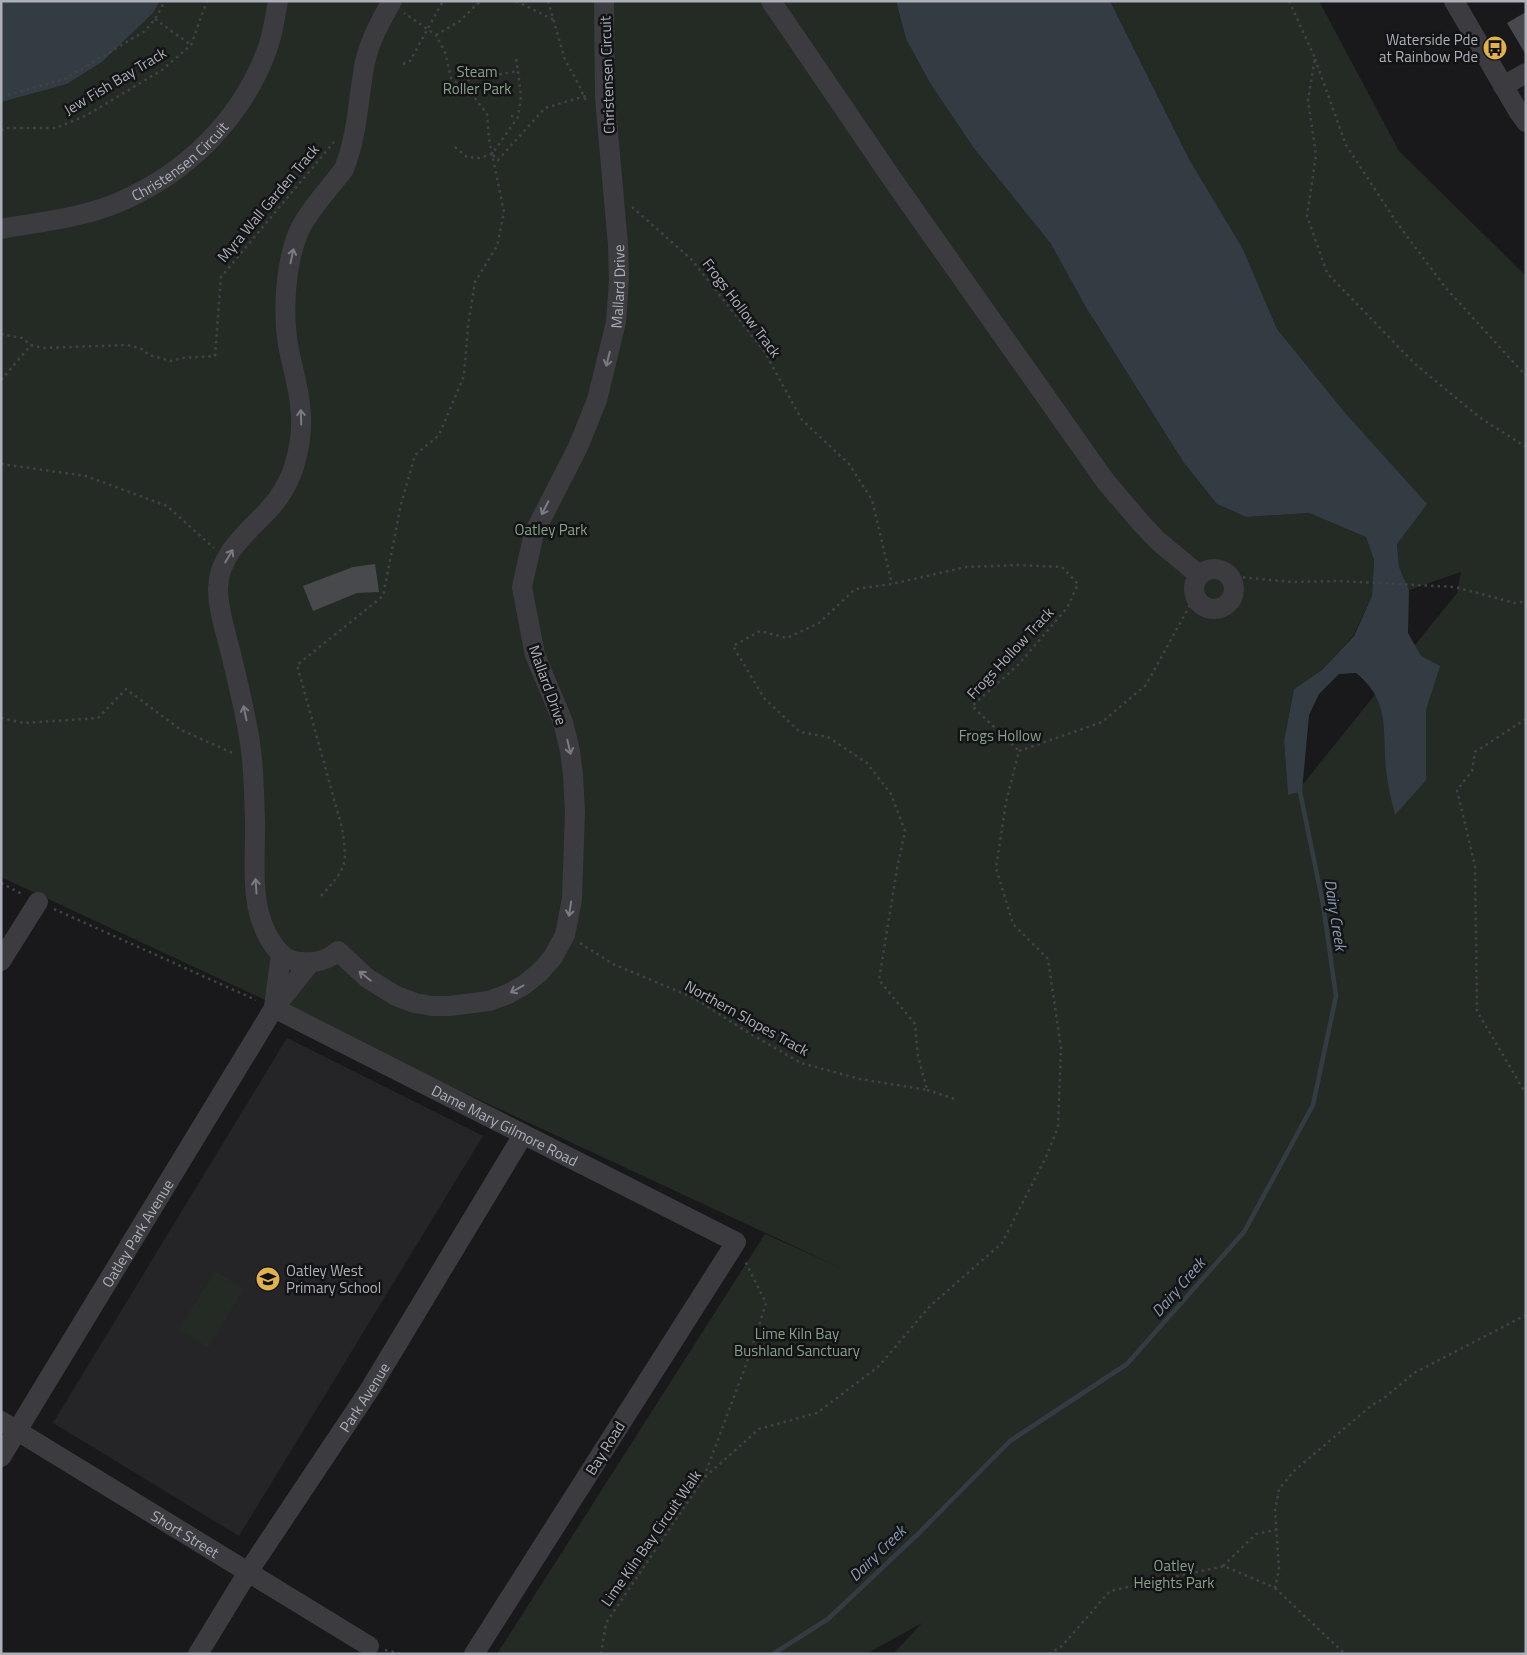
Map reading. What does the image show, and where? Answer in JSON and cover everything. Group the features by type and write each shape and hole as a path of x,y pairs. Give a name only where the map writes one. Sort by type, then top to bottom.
{"street":[{"name":"Christensen Circuit","path":"1,229 70,216 116,203 152,186 182,166 209,141 236,110 250,88 268,48 278,1"},
{"name":"Christensen Circuit","path":"604,1 598,98 609,148"},
{"path":"771,1 895,183 1106,482 1158,541 1199,576"},
{"path":"1454,1 1526,122"},
{"path":"310,963 296,962 282,956 266,933 260,918 255,874 252,761 246,720 219,601 219,578 226,559 240,539 277,500 286,486 293,469 298,452 301,421 300,403 287,340 285,313 291,258 301,227 344,169 356,128 365,61 371,41 391,2"},
{"path":"1503,86 1526,73"},
{"name":"Mallard Drive","path":"310,963 326,961 338,951 368,978 396,996 432,1006 470,1004 489,1001 508,994 524,985 540,972 553,957 565,935 572,899 575,812 573,775 570,752 562,722 535,654 522,587 534,533 587,427 597,400 616,322 619,280 609,148"},
{"path":"1214,569 1230,576 1233,582 1234,594 1231,600 1215,610 1202,606 1195,596 1194,585 1199,576 1204,572 1214,569"},
{"path":"1,961 38,902"},
{"path":"274,1008 282,956"},
{"path":"274,1008 310,963"},
{"name":"Dame Mary Gilmore Road","path":"274,1008 736,1242"},
{"name":"Oatley Park Avenue","path":"1,1457 9,1426 274,1008"},
{"name":"Park Avenue","path":"198,1654 248,1572 370,1389 523,1135"},
{"name":"Bay Road","path":"474,1654 736,1242"},
{"name":"Short Street","path":"9,1426 369,1646"}],"path":[{"path":"8,95 65,79 144,31 155,19 165,1"},
{"name":"Jew Fish Bay Track","path":"1,130 6,128 56,128 87,115 162,70 191,45 207,1"},
{"path":"403,64 410,61 443,1"},
{"path":"436,35 460,21 477,4 483,1"},
{"path":"516,1 554,20"},
{"path":"492,154 498,160 545,108 584,96 598,93 598,98 585,99 584,96 578,83 565,60 548,1"},
{"path":"1288,1 1315,58 1346,145 1397,223 1445,287 1526,376"},
{"path":"322,896 342,873 346,854 342,828 297,664 383,596 401,504 415,455 439,435 464,376 468,326 475,282 497,246 504,212 489,139 487,114 474,97 451,78 445,52 436,35 391,2"},
{"path":"155,19 191,45"},
{"path":"1315,58 1308,100 1316,155 1307,216 1327,273 1414,363 1479,417 1526,447"},
{"path":"455,147 467,156 479,158 492,154 518,118 521,96 516,59"},
{"path":"456,84 465,80 518,72"},
{"path":"511,116 518,118"},
{"name":"Myra Wall Garden Track","path":"1,334 22,338 31,345 55,348 134,346 149,355 171,361 182,358 215,356 221,277 336,140 356,128"},
{"name":"Frogs Hollow Track","path":"613,189 690,259 764,351 802,420 849,464 872,500 892,584 966,567 1017,565 1062,567 1078,584 1067,608 1018,665 972,706 1019,751"},
{"path":"1,380 31,345"},
{"path":"1,464 86,476 167,506 226,559"},
{"path":"1230,576 1291,582 1338,581 1455,587 1515,602 1526,600"},
{"path":"892,584 855,589 819,624 787,638 760,632 733,646 764,698 800,732 828,737 867,763 891,794 905,831 879,980 916,1024 918,1056 927,1090"},
{"path":"1019,751 1102,722 1146,685 1195,596"},
{"path":"1,718 24,724 98,718 126,689 181,730 252,761"},
{"path":"1526,719 1475,752 1472,771 1458,790 1475,866 1477,1011 1526,1094"},
{"name":"Lime Kiln Bay Circuit Walk","path":"601,1654 606,1623 704,1478 759,1429 817,1413 879,1366 930,1306 1002,1243 1046,1157 1058,1127 1061,1048 1048,959 1013,924 996,868 1006,802 1019,751"},
{"path":"1,883 38,902 274,1008"},
{"name":"Northern Slopes Track","path":"565,935 613,964 694,998 801,1063 860,1079 927,1090 958,1100"},
{"path":"704,1478 750,1354 766,1304 736,1242"},
{"path":"1275,1588 1279,1569 1275,1511 1279,1488 1294,1471 1317,1450 1414,1373 1526,1315"},
{"path":"1049,1654 1062,1646 1110,1591 1224,1566 1256,1534 1276,1530"},
{"path":"1224,1566 1275,1588 1345,1654"}],"shaded area":[{"path":"1,1 160,1 153,13 102,62 67,84 1,102"},
{"path":"896,1 1110,1 1189,159 1243,249 1277,329 1346,414 1427,504 1397,544 1399,567 1409,590 1408,633 1421,656 1440,666 1426,710 1426,780 1395,815 1387,777 1383,721 1380,708 1376,696 1368,684 1356,673 1339,674 1319,694 1309,715 1302,791 1288,795 1284,741 1294,689 1322,670 1354,636 1372,596 1374,560 1366,537 1309,513 1246,517 1217,504 1184,463 1087,309 1051,244 973,147 930,83 906,39"},
{"name":"Oatley West Primary School","path":"287,1038 483,1136 239,1536 53,1423"}],"green space":[{"path":"160,1 896,1 906,39 927,78 973,147 1051,244 1096,324 1184,463 1217,504 1246,517 1309,513 1366,537 1374,560 1372,596 1353,636 1322,670 1294,689 1284,741 1288,794 1299,789 1457,593 1461,572 1409,590 1399,567 1397,543 1346,414 1277,329 1243,249 1189,159 1110,1 1319,1 1399,151 1526,276 1526,1654 893,1654 922,1623 866,1654 497,1654 765,1234 841,1268 1,877 1,100 67,84 102,62 153,13"},
{"path":"215,1271 244,1289 208,1347 179,1330"}],"building":[{"path":"1526,12 1526,55 1507,23"},
{"path":"375,564 379,592 357,593 313,611 303,586 353,567"}],"waterway":[{"name":"Dairy Creek","path":"773,1654 828,1619 919,1533 1010,1441 1127,1364 1244,1232 1313,1105 1336,996 1323,904 1299,787"}],"place":[{"name":"Waterside Pde at Rainbow Pde","path":"1495,48"},
{"name":"Oatley West Primary School","path":"268,1279"}],"park label":[{"name":"Steam Roller Park","path":"477,80"},
{"name":"Oatley Park","path":"551,529"},
{"name":"Frogs Hollow","path":"1000,735"},
{"name":"Lime Kiln Bay Bushland Sanctuary","path":"797,1342"},
{"name":"Oatley Heights Park","path":"1174,1574"}]}
